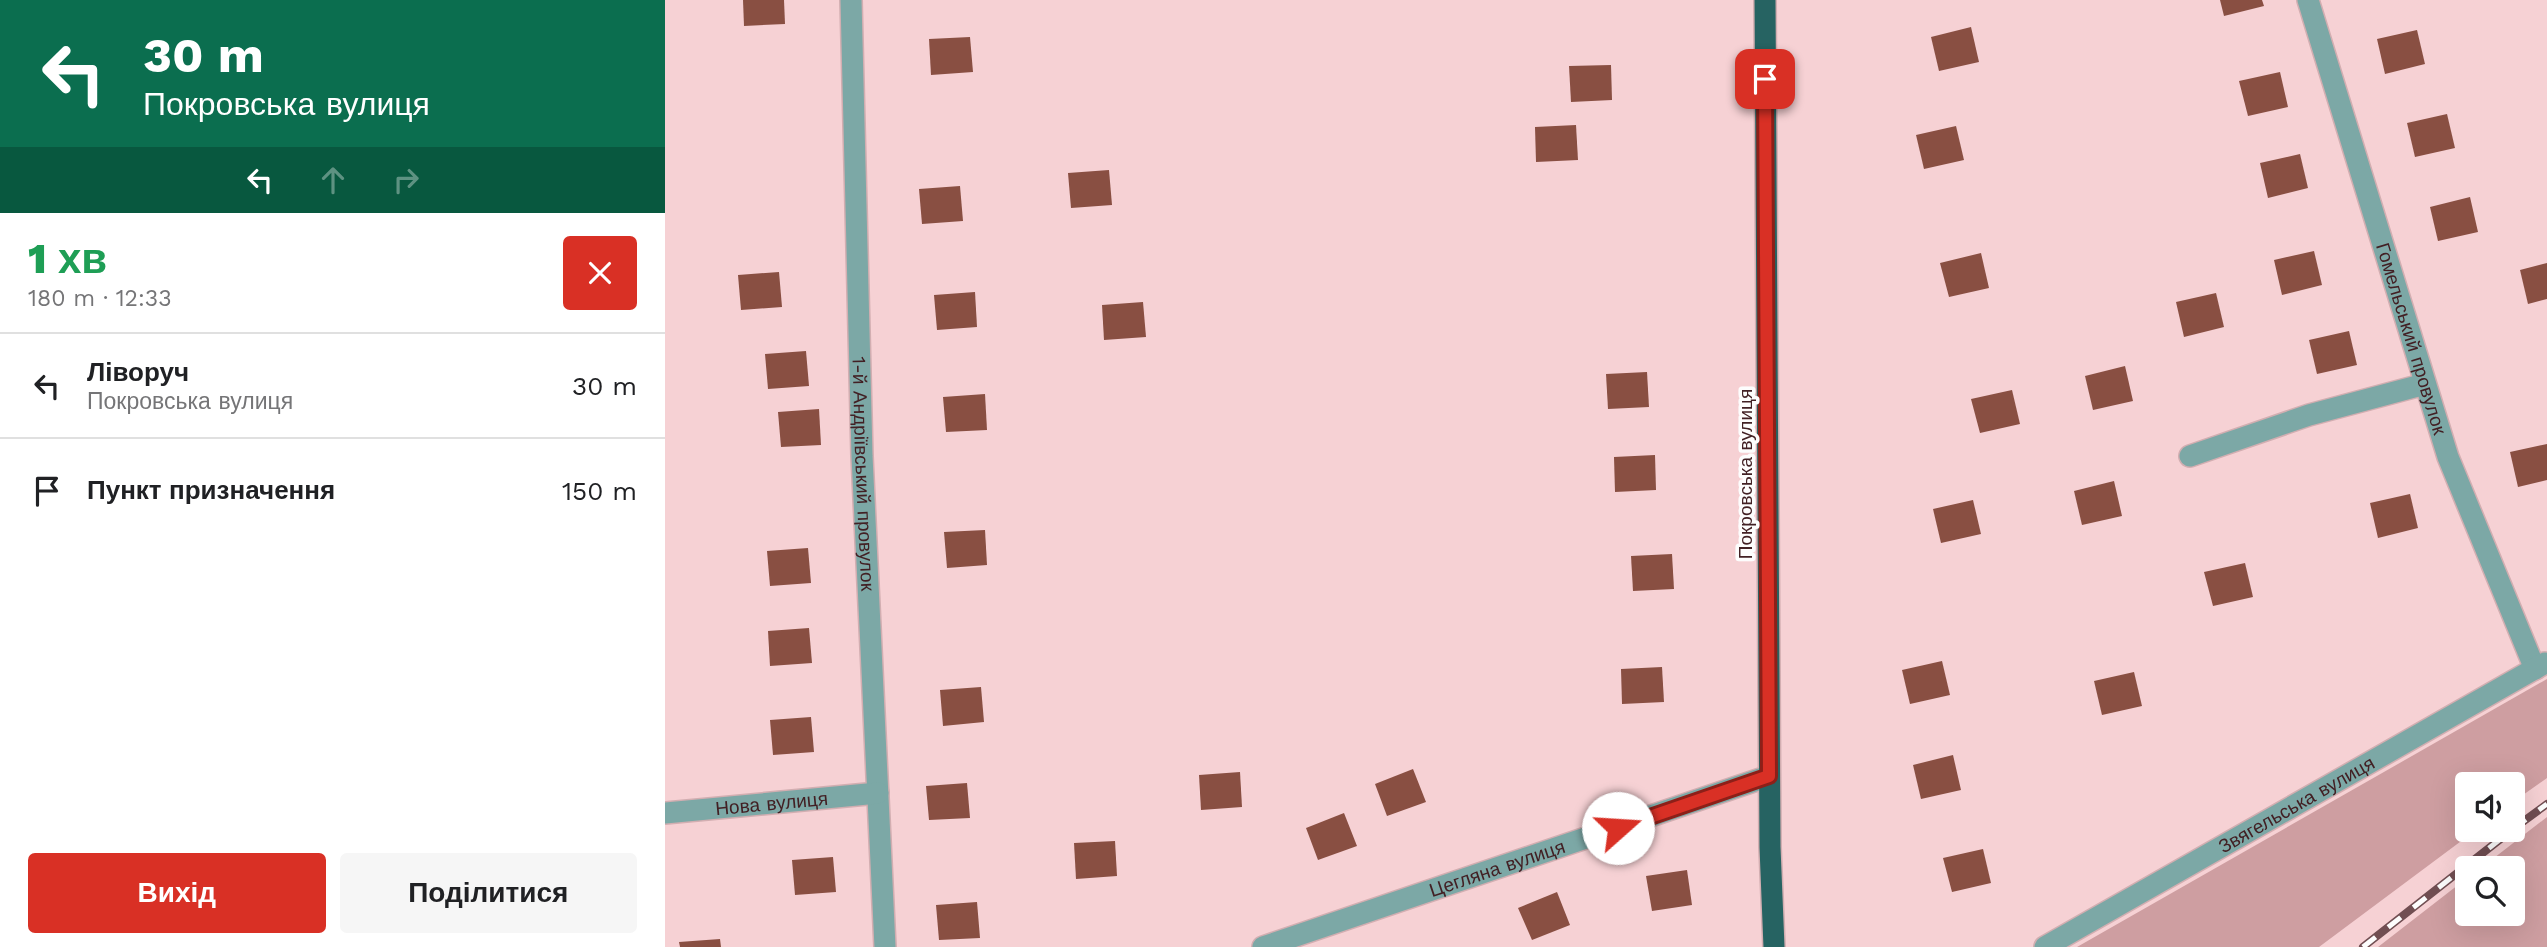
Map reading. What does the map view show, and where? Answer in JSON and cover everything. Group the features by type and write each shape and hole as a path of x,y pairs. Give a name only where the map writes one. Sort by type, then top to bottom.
{"highway":[{"name":"Покровська вулиця","path":"1765,0 1769,776 1774,947"}],"street":[{"name":"1-й Андріївський провулок","path":"851,0 862,456 885,947"},
{"name":"Гомельський провулок","path":"2308,0 2448,457 2541,665"},
{"path":"2190,456 2309,415 2425,384"},
{"name":"Звягельська вулиця","path":"2045,947 2541,665"},
{"name":"Цегляна вулиця","path":"1263,947 1769,776"},
{"name":"Нова вулиця","path":"665,813 878,793"}],"shaded area":[{"path":"2547,679 2547,778 2525,794 2525,772 2455,772 2455,842 2460,842 2319,947 2077,947"},
{"path":"2547,817 2547,947 2378,947 2455,887 2455,926 2525,926 2525,856 2497,856 2515,842 2525,842 2525,834"}],"building":[{"path":"743,0 784,0 785,24 744,26"},
{"path":"2220,0 2262,0 2264,6 2224,16"},
{"path":"1971,27 1979,62 1939,71 1931,37"},
{"path":"2417,30 2425,64 2385,74 2377,39"},
{"path":"970,37 973,72 931,75 929,39"},
{"path":"1611,65 1612,100 1571,102 1569,66"},
{"path":"2280,72 2288,107 2248,116 2239,81"},
{"path":"2447,114 2455,148 2415,157 2407,123"},
{"path":"1576,125 1578,160 1536,162 1535,127"},
{"path":"1956,126 1964,160 1924,169 1916,135"},
{"path":"2300,154 2308,188 2268,198 2260,163"},
{"path":"1109,170 1112,205 1071,208 1068,173"},
{"path":"960,186 963,221 922,224 919,189"},
{"path":"2470,197 2478,232 2438,241 2430,207"},
{"path":"2314,251 2322,285 2282,295 2274,260"},
{"path":"1981,253 1989,288 1949,297 1940,263"},
{"path":"2547,263 2547,299 2528,304 2520,270"},
{"path":"779,272 782,307 741,310 738,275"},
{"path":"975,292 977,327 937,330 934,295"},
{"path":"2216,293 2224,327 2184,337 2176,302"},
{"path":"1143,302 1146,337 1104,340 1102,305"},
{"path":"2349,331 2357,365 2317,374 2309,340"},
{"path":"806,351 809,386 768,389 765,354"},
{"path":"2125,366 2133,401 2093,410 2085,376"},
{"path":"1647,372 1649,407 1608,409 1606,374"},
{"path":"2012,390 2020,424 1980,433 1971,399"},
{"path":"985,394 987,430 946,432 943,397"},
{"path":"819,409 821,445 781,447 778,412"},
{"path":"2547,444 2547,480 2518,487 2510,452"},
{"path":"1655,455 1656,490 1615,492 1614,457"},
{"path":"2114,481 2122,516 2082,525 2074,491"},
{"path":"2410,494 2418,528 2378,538 2370,503"},
{"path":"1973,500 1981,534 1941,543 1933,509"},
{"path":"985,530 987,565 947,568 944,532"},
{"path":"808,548 811,583 770,586 767,551"},
{"path":"1672,554 1674,589 1633,591 1631,556"},
{"path":"2245,563 2253,597 2213,606 2204,572"},
{"path":"809,628 812,663 770,666 768,631"},
{"path":"1942,661 1950,695 1910,704 1902,670"},
{"path":"1662,667 1664,702 1622,704 1621,669"},
{"path":"2134,672 2142,706 2102,715 2094,681"},
{"path":"981,687 984,722 943,726 940,690"},
{"path":"811,717 814,752 773,755 770,720"},
{"path":"1953,755 1961,790 1921,799 1913,765"},
{"path":"1413,769 1426,802 1387,816 1375,784"},
{"path":"1240,772 1242,807 1201,810 1199,775"},
{"path":"967,783 970,818 929,820 926,786"},
{"path":"1344,813 1357,846 1318,860 1306,828"},
{"path":"1115,841 1117,876 1076,879 1074,843"},
{"path":"1983,849 1991,883 1952,892 1943,858"},
{"path":"833,857 836,892 795,895 792,860"},
{"path":"1687,870 1692,905 1652,911 1646,876"},
{"path":"1557,892 1570,925 1532,940 1518,908"},
{"path":"977,902 980,938 939,940 936,905"},
{"path":"720,939 721,947 680,947 679,942"}],"railway":[{"path":"2525,820 2547,804"},
{"path":"2363,947 2497,842"}],"route":[{"path":"1618,828 1769,776 1765,79"}]}
